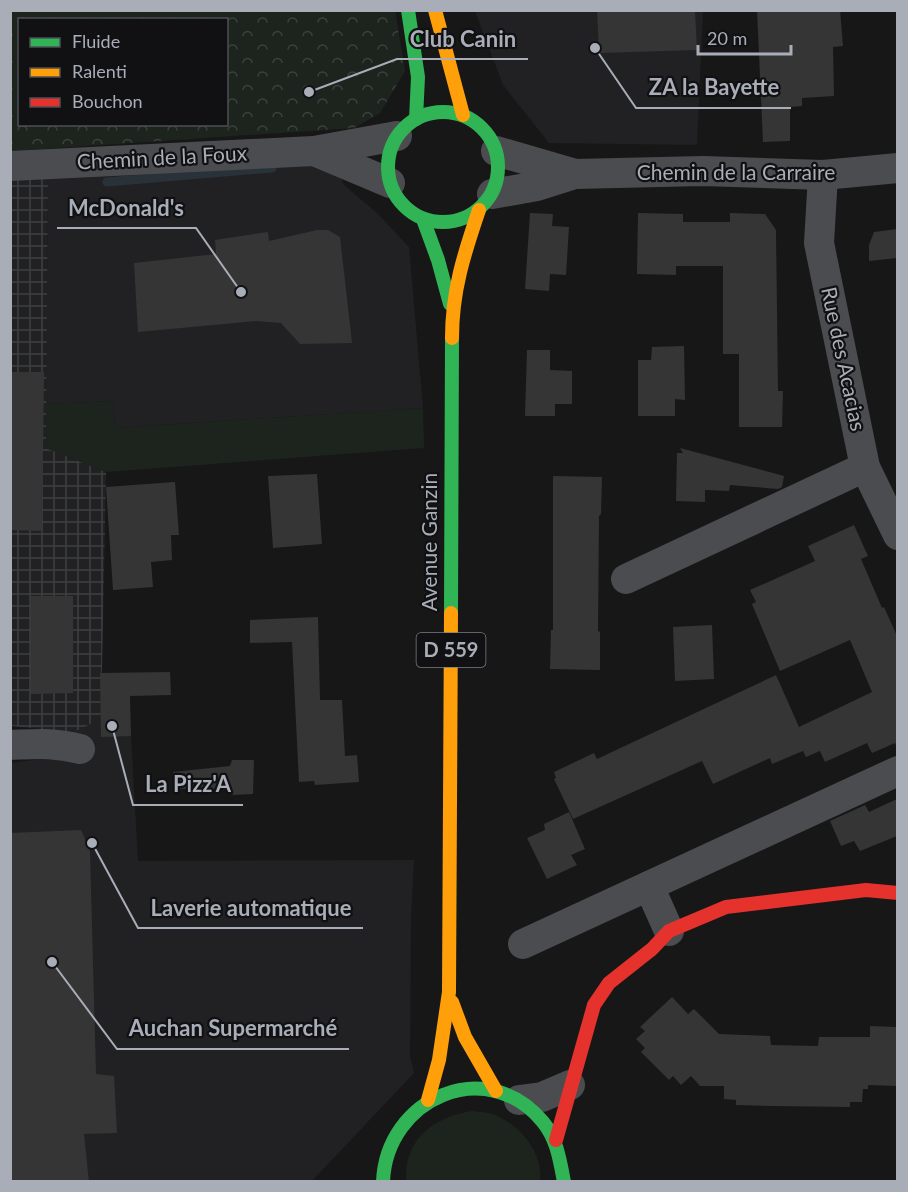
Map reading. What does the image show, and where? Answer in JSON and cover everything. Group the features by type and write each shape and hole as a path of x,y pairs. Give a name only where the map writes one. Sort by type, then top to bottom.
{"main road":[{"path":"407,128 439,112 463,115 484,129 496,151 498,166 497,180 485,202 462,219 442,223 423,219 402,204 390,183 388,167 391,151 407,128 419,97 418,68 408,10"},
{"path":"435,10 463,115"},
{"name":"Avenue Ganzin","path":"428,1100 442,1052 449,992 452,308 462,261 485,202"},
{"name":"Avenue Ganzin","path":"423,219 452,308"},
{"path":"564,1182 564,1164 556,1140 594,1005 609,983 652,949 669,931 726,908 866,890 897,893"},
{"name":"Avenue Ganzin","path":"449,992 468,1046 508,1095 539,1116 556,1140"},
{"path":"381,1181 388,1148 404,1120 428,1100 449,1091 473,1088 508,1095"}],"street":[{"name":"Chemin de la Foux","path":"10,166 314,151 407,128"},
{"name":"Chemin de la Foux","path":"314,151 390,183"},
{"name":"Chemin de la Carraire","path":"496,151 575,174"},
{"name":"Chemin de la Carraire","path":"485,202 575,174 703,171 823,175 897,168"},
{"name":"Rue des Acacias","path":"823,175 819,243 865,467 897,535"},
{"path":"626,579 865,467"},
{"path":"10,745 36,742 62,744 80,749"},
{"path":"523,944 897,771"},
{"path":"649,886 669,931"},
{"path":"508,1095 542,1097 570,1085"}],"shaded area":[{"path":"475,11 703,11 697,145 549,143 503,85"},
{"path":"337,154 343,184 377,213 409,247 423,408 115,428 113,401 46,404 48,175"},
{"path":"48,175 46,448 106,472 101,719 74,732 11,726 11,179"},
{"path":"101,719 131,736 138,861 414,860 410,1057 414,1073 312,1181 11,1181 10,763 43,759 60,737"}],"green space":[{"path":"11,11 395,11 405,71 380,113 354,128 11,151"},
{"path":"113,401 115,428 423,408 424,448 106,472 46,448 46,404"},
{"path":"472,1111 495,1115 521,1133 534,1150 538,1160 540,1181 406,1181 410,1153 424,1133 445,1119"}],"building":[{"path":"597,10 695,10 697,50 599,53"},
{"path":"757,10 840,10 843,46 833,47 834,96 802,98 802,106 790,107 790,141 763,142"},
{"path":"530,213 553,214 552,226 569,227 566,275 550,274 549,291 525,289"},
{"path":"638,213 683,214 683,222 730,222 730,213 765,214 776,230 778,391 783,391 782,427 739,427 739,354 723,354 723,266 676,266 676,275 637,274"},
{"path":"897,229 897,258 869,261 869,245 874,232"},
{"path":"317,230 328,230 340,237 352,343 300,344 281,323 257,321 138,332 134,263 216,254 215,240 268,232 269,241"},
{"path":"684,346 685,400 675,399 675,416 638,416 638,360 651,360 652,347"},
{"path":"527,350 550,350 550,370 572,371 572,404 555,404 555,416 525,416"},
{"path":"10,372 44,372 42,531 10,530"},
{"path":"680,448 784,476 782,487 778,489 730,485 729,491 705,490 705,502 676,501 677,453 683,453"},
{"path":"317,474 322,544 273,548 268,476"},
{"path":"553,476 602,477 601,514 599,516 600,670 550,669 551,630 553,630"},
{"path":"175,482 179,535 171,535 172,560 151,562 153,587 113,590 106,487"},
{"path":"854,525 868,556 861,559 897,636 897,748 895,743 872,753 867,743 825,762 820,751 806,757 803,751 772,764 770,758 713,784 702,761 573,819 554,779 556,778 554,772 594,753 597,759 776,675 799,727 872,692 850,640 780,671 752,604 756,602 750,590 815,561 808,546"},
{"path":"31,596 73,596 73,693 31,694"},
{"path":"318,617 320,700 342,700 345,756 357,755 359,782 315,785 314,781 299,782 292,642 250,643 250,620"},
{"path":"712,625 714,679 675,681 673,627"},
{"path":"170,672 171,695 130,696 131,736 101,737 100,673"},
{"path":"232,760 254,760 253,794 233,795 230,789 174,789 173,772 230,766"},
{"path":"897,799 897,836 860,851 854,841 841,846 830,821 865,805 869,812"},
{"path":"569,812 585,849 571,855 577,865 547,879 527,838 545,830 544,824"},
{"path":"81,830 90,851 96,1074 114,1076 117,1133 84,1134 89,1182 10,1182 10,833"},
{"path":"672,997 688,1014 694,1009 719,1034 770,1036 771,1045 818,1046 819,1037 870,1037 870,1026 897,1027 897,1086 868,1085 868,1089 863,1089 862,1102 850,1102 850,1107 736,1105 736,1100 724,1099 724,1086 700,1086 691,1076 681,1085 673,1076 669,1080 641,1052 645,1048 636,1039 645,1031 640,1027"}],"waterway":[{"path":"107,182 272,168"}],"traffic: fast":[{"path":"408,10 418,77 416,119"},
{"path":"443,112 464,116 482,128 494,146 498,167 494,188 482,206 464,218 443,222 422,218 404,206 392,188 388,167 392,146 404,128 422,116 443,112"},
{"path":"423,219 438,260 450,304"},
{"path":"451,613 452,338"},
{"path":"383,1182 388,1153 401,1128 420,1108 443,1095 469,1089 495,1091 520,1102 543,1122 555,1143 564,1182"}],"traffic: slow":[{"path":"435,10 463,115"},
{"path":"452,338 457,288 479,210"},
{"path":"428,1100 439,1060 449,992 451,613"},
{"path":"452,1002 465,1037 496,1091"}],"traffic: jam":[{"path":"556,1140 594,1005 609,983 652,949 669,931 726,907 866,890 898,893"}],"place":[{"name":"ZA la Bayette","path":"595,48"},
{"name":"Club Canin","path":"309,92"},
{"name":"McDonald's","path":"241,292"},
{"name":"La Pizz'A","path":"112,726"},
{"name":"Laverie automatique","path":"92,843"},
{"name":"Auchan Supermarché","path":"52,962"}]}
